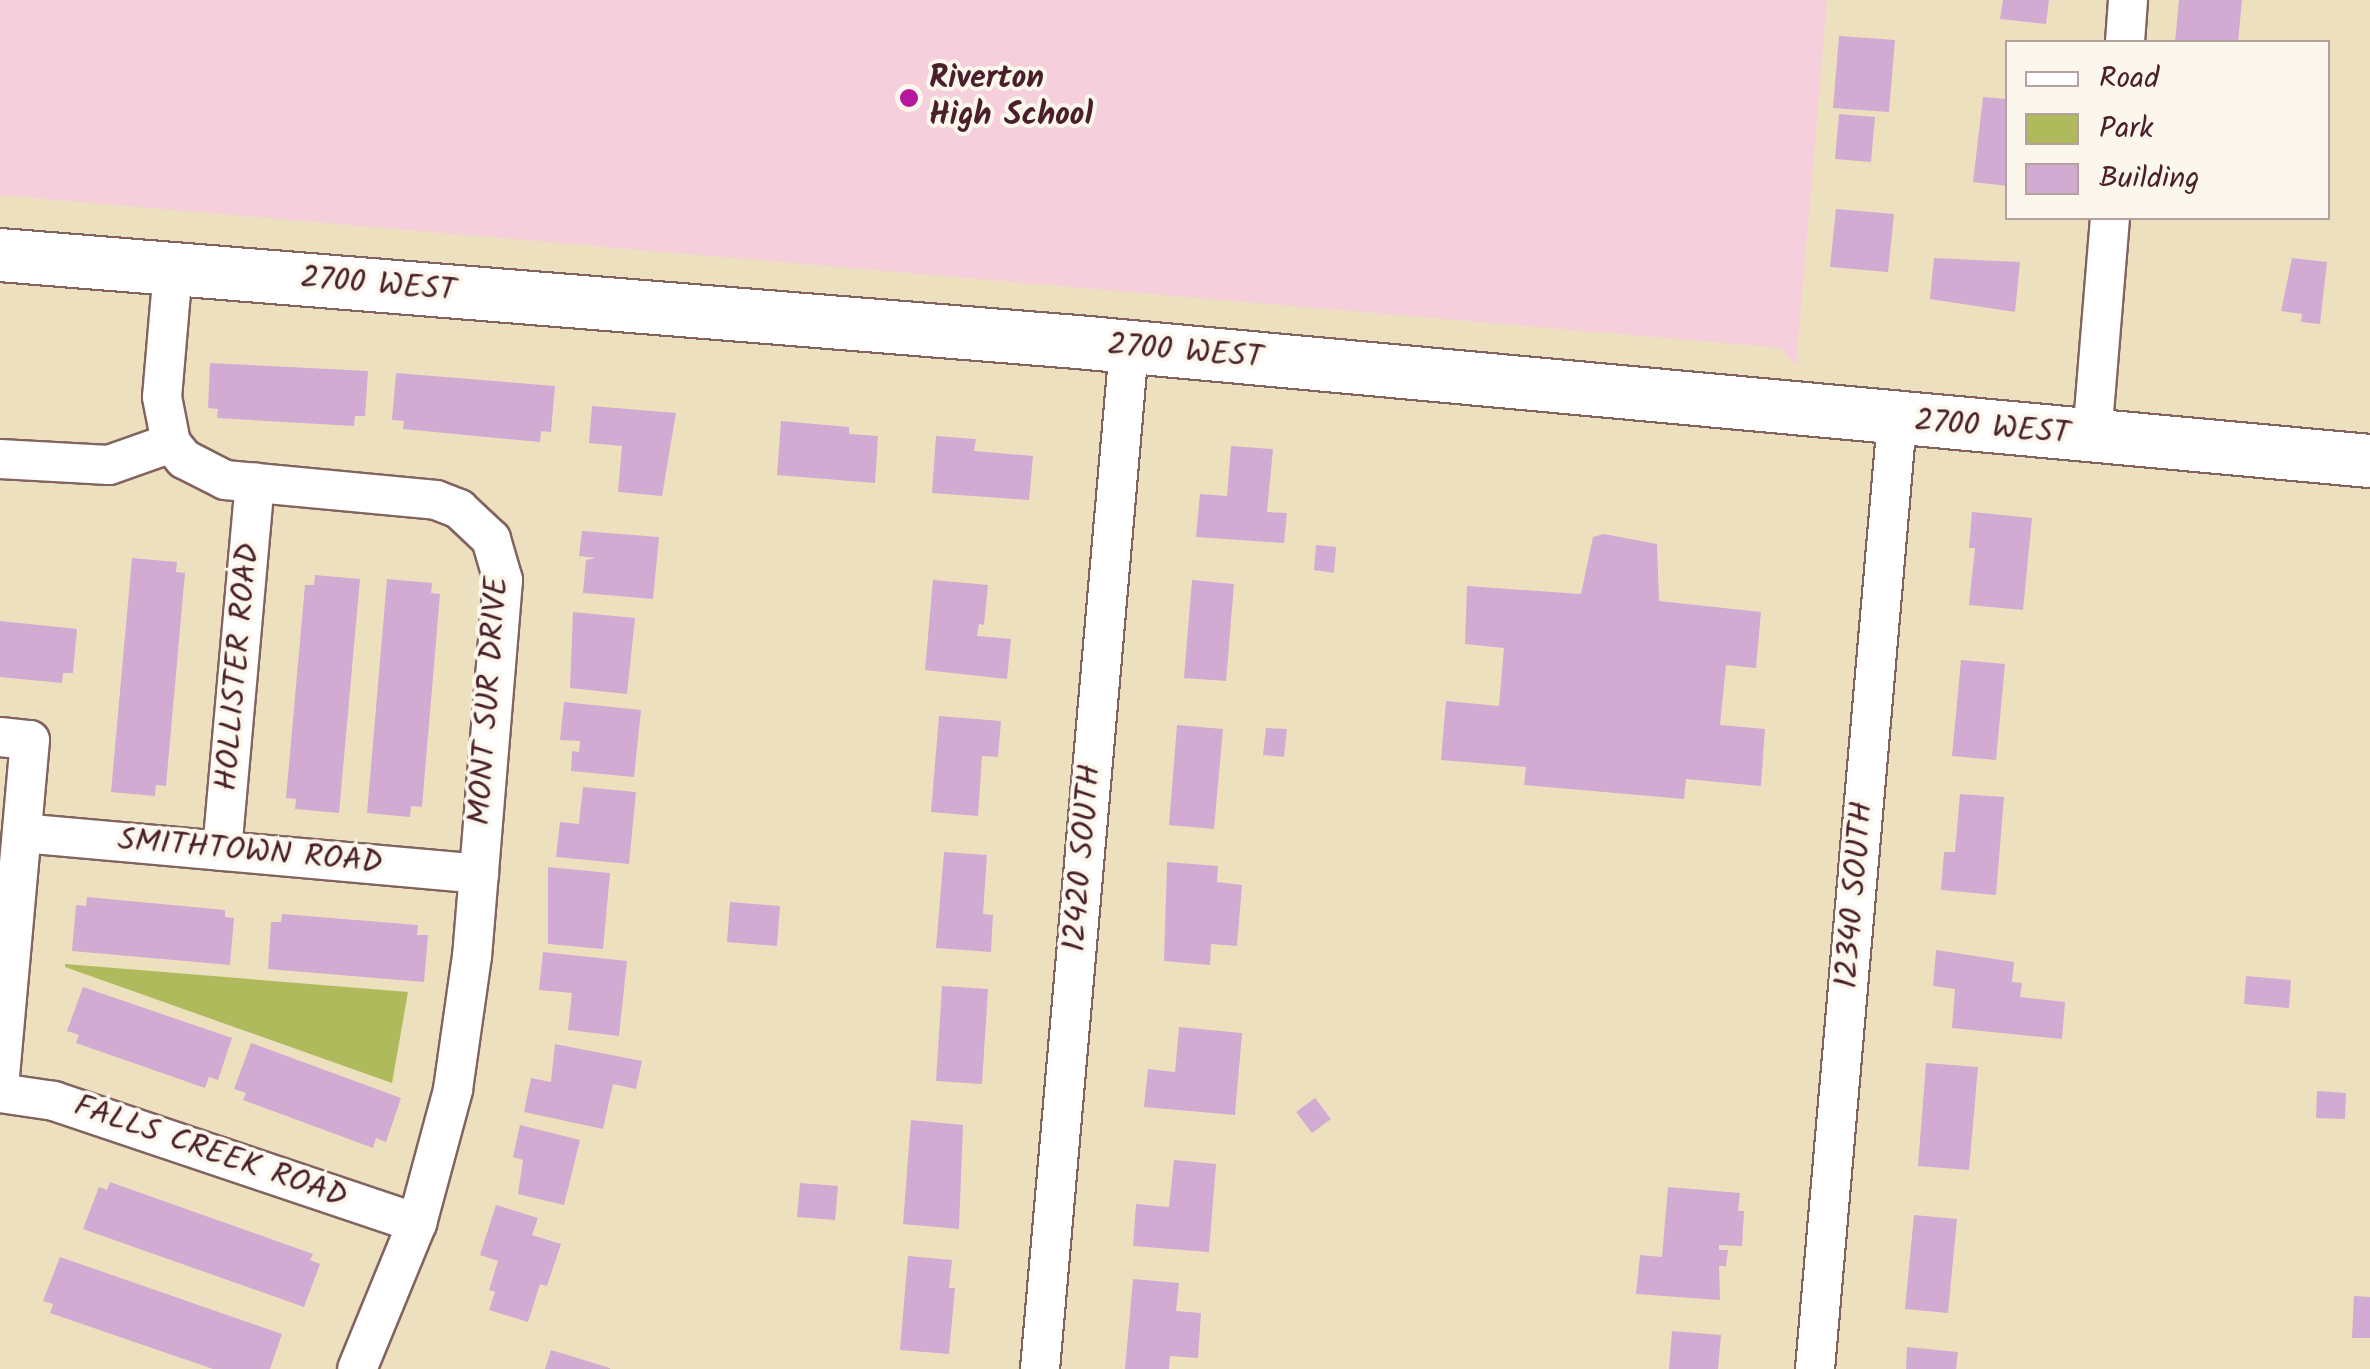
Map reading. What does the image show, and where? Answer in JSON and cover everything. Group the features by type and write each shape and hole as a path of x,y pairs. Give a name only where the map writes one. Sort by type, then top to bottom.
{"main road":[{"name":"2700 WEST","path":"0,255 1129,347 1897,421 2370,461"}],"street":[{"path":"2125,40 2128,0"},
{"path":"2092,437 2110,220"},
{"path":"0,459 109,465 172,443 162,397 173,269"},
{"name":"12420 SOUTH","path":"1040,1369 1129,347"},
{"name":"12340 SOUTH","path":"1814,1369 1897,421"},
{"name":"MONT SUR DRIVE","path":"172,443 203,472 255,482 436,500 459,509 490,539 503,580 479,874 453,1090 417,1223 358,1369"},
{"name":"HOLLISTER ROAD","path":"222,851 255,482"},
{"path":"0,1078 22,833 15,739"},
{"name":"SMITHTOWN ROAD","path":"22,833 479,874"},
{"name":"FALLS CREEK ROAD","path":"0,1094 54,1101 417,1223"}],"shaded area":[{"name":"Riverton High School","path":"0,0 1827,0 1796,366 1782,349 1771,347 0,195"}],"green space":[{"path":"65,967 408,992 392,1083"}],"building":[{"path":"2003,0 2049,0 2046,24 2000,19"},
{"path":"2179,0 2242,0 2238,40 2175,40"},
{"path":"1839,36 1895,40 1889,112 1833,108"},
{"path":"1983,97 2005,99 2005,186 1973,182"},
{"path":"1839,114 1875,117 1871,162 1835,159"},
{"path":"1836,209 1894,214 1888,272 1830,267"},
{"path":"1934,258 2020,262 2015,312 1930,299"},
{"path":"2292,258 2327,262 2320,324 2301,322 2302,314 2281,311"},
{"path":"210,363 368,371 365,416 355,416 354,426 217,418 218,409 208,408"},
{"path":"396,373 555,386 551,432 541,431 540,442 403,429 404,421 392,420"},
{"path":"592,406 676,413 662,496 618,492 622,446 589,443"},
{"path":"781,421 849,427 849,434 878,436 875,483 777,475"},
{"path":"936,436 976,439 974,451 1033,456 1029,500 932,493"},
{"path":"1231,446 1273,449 1267,512 1287,513 1284,543 1196,537 1200,494 1227,496"},
{"path":"1972,512 2032,518 2023,610 1969,605 1975,548 1969,548"},
{"path":"582,531 659,537 653,599 583,593 586,560 596,558 579,556"},
{"path":"1604,534 1657,544 1659,601 1761,612 1756,668 1726,665 1720,725 1765,729 1761,786 1686,779 1684,799 1524,785 1526,767 1441,760 1446,701 1499,706 1504,648 1465,644 1467,586 1581,594 1593,537"},
{"path":"1316,545 1336,547 1334,573 1314,570"},
{"path":"132,558 177,562 176,572 185,573 166,786 156,785 155,796 111,792"},
{"path":"315,575 360,579 339,813 295,809 296,799 286,798 305,585 314,585"},
{"path":"387,579 432,583 431,593 440,594 422,807 411,806 410,817 367,813"},
{"path":"933,580 988,585 984,625 979,624 977,636 1011,639 1007,679 925,670"},
{"path":"1192,580 1234,584 1226,681 1184,678"},
{"path":"573,612 635,618 627,694 570,688"},
{"path":"0,621 77,629 73,673 63,673 62,683 0,677"},
{"path":"1961,660 2005,664 1996,760 1952,756"},
{"path":"564,702 641,710 634,777 571,771 572,751 579,752 580,741 560,740"},
{"path":"939,716 1001,721 998,757 982,756 978,816 931,812"},
{"path":"1177,725 1223,729 1214,829 1169,825"},
{"path":"1266,728 1287,729 1284,757 1263,755"},
{"path":"583,787 636,792 629,864 556,857 560,822 579,824"},
{"path":"1960,794 2004,797 1996,895 1941,890 1944,852 1955,852"},
{"path":"944,852 987,855 983,914 993,915 991,952 936,948"},
{"path":"1167,862 1218,866 1217,882 1242,885 1237,946 1211,944 1210,965 1164,961"},
{"path":"548,867 610,873 603,949 548,944"},
{"path":"87,897 225,910 225,917 234,918 230,965 72,951 76,905 86,906"},
{"path":"730,902 780,906 777,946 727,942"},
{"path":"282,914 418,925 417,935 428,935 424,982 268,969 271,922 281,922"},
{"path":"1936,950 2014,962 2012,982 2022,983 2020,997 2065,1002 2062,1039 1952,1028 1955,989 1933,986"},
{"path":"543,952 627,961 619,1036 568,1030 572,993 539,990"},
{"path":"2246,976 2291,980 2289,1008 2244,1004"},
{"path":"942,986 988,989 982,1084 936,1081"},
{"path":"83,987 232,1038 218,1080 209,1077 205,1088 76,1043 79,1035 67,1031"},
{"path":"1179,1027 1242,1033 1235,1115 1144,1107 1148,1069 1175,1072"},
{"path":"251,1043 401,1098 386,1142 376,1138 373,1148 243,1100 246,1093 234,1089"},
{"path":"555,1044 642,1061 636,1089 613,1084 603,1129 524,1112 531,1078 551,1082"},
{"path":"1926,1063 1978,1067 1969,1170 1918,1166"},
{"path":"2317,1091 2346,1093 2345,1119 2316,1118"},
{"path":"1315,1098 1331,1119 1312,1133 1296,1112"},
{"path":"911,1120 963,1125 959,1229 903,1224"},
{"path":"520,1125 580,1140 564,1205 518,1194 523,1160 513,1157"},
{"path":"1174,1160 1216,1164 1209,1252 1133,1246 1136,1204 1169,1207"},
{"path":"110,1182 313,1254 310,1260 320,1264 304,1307 83,1229 99,1187 107,1190"},
{"path":"800,1183 838,1186 835,1220 797,1217"},
{"path":"1668,1187 1740,1193 1738,1211 1744,1211 1742,1246 1719,1245 1719,1250 1728,1250 1726,1266 1719,1266 1720,1300 1636,1294 1640,1255 1662,1257"},
{"path":"496,1205 538,1218 532,1235 561,1244 547,1286 540,1284 528,1322 489,1310 495,1292 489,1290 498,1261 480,1255"},
{"path":"1914,1215 1957,1219 1948,1313 1905,1309"},
{"path":"908,1256 952,1260 949,1288 955,1288 949,1354 900,1350"},
{"path":"60,1257 282,1334 270,1369 213,1369 50,1313 53,1304 43,1301"},
{"path":"1133,1279 1179,1283 1176,1311 1201,1313 1198,1358 1170,1356 1169,1369 1125,1369"},
{"path":"2354,1296 2370,1297 2370,1338 2352,1338"},
{"path":"1672,1331 1721,1335 1718,1369 1669,1369"},
{"path":"1907,1347 1958,1352 1956,1369 1906,1369"},
{"path":"551,1350 610,1368 610,1369 545,1369"}],"place":[{"name":"Riverton High School","path":"909,98"}]}
